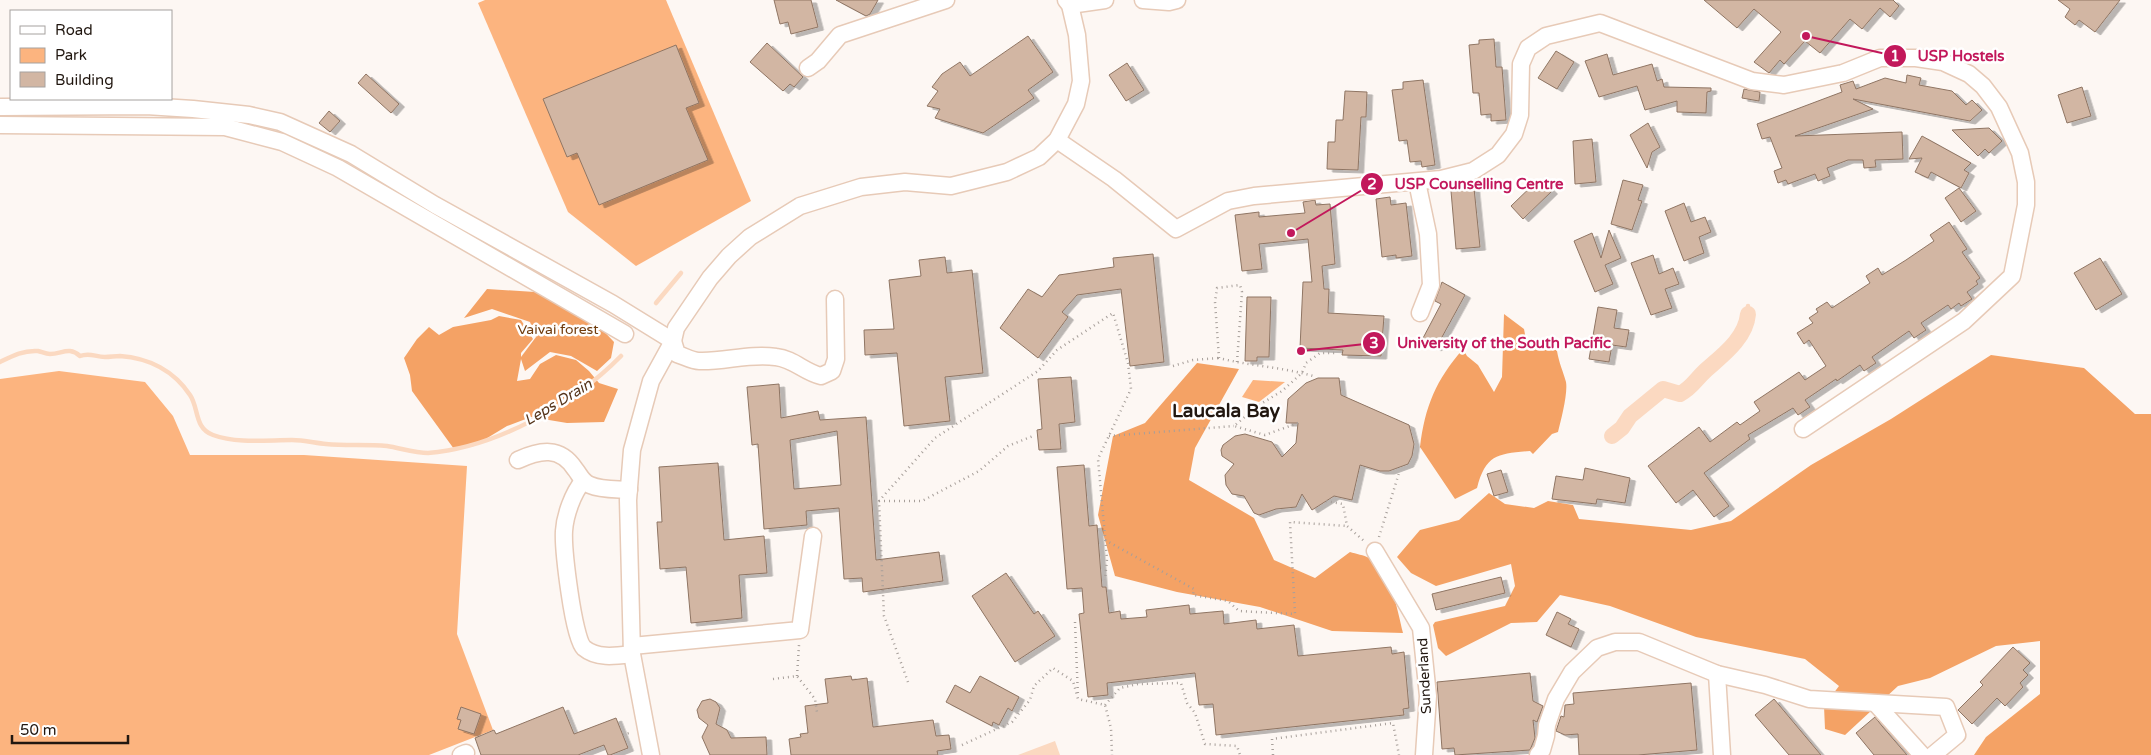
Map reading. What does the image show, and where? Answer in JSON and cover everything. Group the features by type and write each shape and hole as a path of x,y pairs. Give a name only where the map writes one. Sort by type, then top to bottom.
{"street":[{"path":"808,68 818,61 840,35 946,0"},
{"path":"651,755 632,650 629,490 632,450 651,381 673,341 676,328 710,278 729,256 750,237 800,206 861,187 905,182 951,186 1007,172 1040,156 1057,140 1076,104 1081,81 1079,49 1069,2 1105,0"},
{"path":"1143,0 1169,2 1177,0"},
{"path":"1057,140 1114,179 1176,229 1228,201 1292,191 1417,182 1441,179 1473,171 1498,155 1514,134 1520,115 1521,64 1528,48 1546,36 1600,23 1752,81 1784,85 1843,73 1880,58 1916,58 1943,62 1969,74 1983,86 1994,100 2011,130 2020,153 2026,182 2026,205 2012,276 1964,321 1803,429"},
{"path":"0,107 146,106 249,115 280,122 351,154 435,205 613,304 673,341 677,354 697,362 747,355 778,357 797,363 809,373 821,376 832,371 836,359 835,298"},
{"path":"0,125 225,128 282,142 338,168 625,334"},
{"path":"1417,182 1428,234 1432,285 1420,313"},
{"path":"518,460 535,453 551,451 567,458 583,480 591,486 629,490"},
{"path":"583,480 571,504 564,532 566,562 577,634 582,647 592,653 611,657 632,650 800,630 813,536"},
{"name":"Sunderland","path":"1375,551 1421,628 1428,696 1424,755"},
{"path":"1538,755 1542,750 1546,725 1556,699 1572,672 1597,648 1615,642 1639,642 1717,674 1765,685 1809,699 1946,707 1957,735 1933,755"},
{"path":"1717,674 1722,755"},
{"path":"1876,704 1922,755"}],"path":[{"path":"1219,358 1214,302 1217,288 1240,285 1242,292 1238,362"},
{"path":"908,682 884,616 879,500 935,438 1038,371 1058,350 1113,313 1128,363 1131,389 1098,459 1107,559 1105,580"},
{"path":"1234,426 1259,405 1282,391 1302,373 1306,362 1320,353 1338,353"},
{"path":"1173,366 1193,360 1219,358 1266,365 1313,376"},
{"path":"1109,436 1234,426 1265,435 1298,423"},
{"path":"879,500 922,501 979,471 1008,446 1033,436"},
{"path":"1326,501 1343,504 1347,526"},
{"path":"1105,540 1194,589 1193,595 1228,601 1240,611 1296,614 1290,522 1347,526 1375,551"},
{"path":"1075,622 1078,699"},
{"path":"800,630 798,676 815,699 817,712"},
{"path":"962,745 1012,722 1030,700 1034,686 1053,668 1073,681 1078,699"},
{"path":"773,679 798,676"},
{"path":"1105,705 1120,688 1138,684 1181,683 1188,703 1195,713 1205,744 1237,746 1240,755"},
{"path":"1078,699 1105,705"},
{"path":"1105,705 1111,728 1112,755"},
{"path":"1274,755 1272,739 1393,723 1399,755"}],"green space":[{"path":"485,0 666,0 751,201 636,266 568,212 478,3"},
{"name":"Vaivai forest","path":"487,289 535,292 597,324 614,342 611,358 597,371 571,356 550,352 525,371 521,359 517,381 530,379 540,364 556,355 576,360 599,383 618,389 604,422 567,423 531,417 507,426 474,446 454,449 412,391 410,375 404,358 417,339 429,327 439,335 453,327 491,320 499,316 521,320 533,339 521,353 521,357 536,337 530,322 492,309 464,318"},
{"path":"1504,314 1524,329 1527,345 1534,346 1544,339 1557,351 1566,382 1564,407 1558,432 1552,434 1533,454 1530,451 1509,453 1495,458 1485,468 1477,488 1455,499 1420,447 1425,419 1433,394 1463,349 1467,356 1478,365 1494,392 1502,377"},
{"path":"1991,355 2084,368 2135,414 2151,414 2151,755 1974,755 1986,737 2040,694 2040,641 1996,646 1930,678 1898,686 1845,735 1825,729 1824,706 1839,686 1805,659 1696,637 1610,606 1560,595 1537,622 1511,623 1446,656 1438,648 1433,625 1435,622 1505,606 1515,586 1511,564 1436,586 1411,573 1397,557 1420,530 1459,520 1489,493 1505,504 1534,508 1548,501 1573,505 1579,519 1691,530 1731,521 1811,465 1891,419"},
{"path":"1197,363 1239,369 1195,448 1189,480 1254,518 1274,560 1315,578 1350,552 1369,558 1377,565 1388,583 1396,603 1403,633 1332,631 1260,607 1177,592 1115,576 1098,515 1113,436 1145,423"},
{"path":"59,371 145,382 173,416 190,455 304,455 467,466 457,634 493,730 429,755 0,755 0,379"},
{"path":"1253,380 1285,382 1259,402 1242,397"}],"shaded area":[{"path":"1055,741 1060,755 1018,755"}],"building":[{"path":"774,0 811,0 818,27 791,34 788,22 780,24"},
{"path":"836,0 878,0 870,14 866,16"},
{"path":"1704,0 1893,0 1899,6 1890,17 1880,8 1862,29 1850,19 1820,53 1805,41 1784,64 1780,60 1769,73 1754,62 1781,32 1754,9 1737,28"},
{"path":"2058,0 2120,0 2095,32 2079,20 2075,25 2065,17 2070,9"},
{"path":"1028,36 1053,72 1028,90 1034,98 983,133 935,118 940,109 927,106 938,91 932,87 942,74 960,62 970,76"},
{"path":"1494,39 1496,67 1502,67 1506,120 1491,121 1491,114 1481,115 1479,93 1473,93 1469,45 1479,44 1479,40"},
{"path":"767,43 803,77 794,87 790,84 783,91 750,62"},
{"path":"676,45 699,103 686,108 708,160 599,205 577,153 567,157 543,99"},
{"path":"1556,51 1574,62 1557,89 1538,78"},
{"path":"1607,54 1613,75 1652,64 1657,81 1662,79 1664,87 1711,88 1711,91 1707,92 1706,113 1677,112 1677,101 1645,110 1637,86 1599,97 1585,61"},
{"path":"1127,63 1144,90 1126,101 1109,75"},
{"path":"366,74 399,104 391,113 358,83"},
{"path":"1907,75 1921,78 1919,85 1952,91 1966,105 1972,100 1982,110 1970,121 1853,99 1873,109 1795,136 1902,132 1903,159 1875,160 1876,167 1864,168 1863,160 1848,160 1827,168 1830,176 1818,181 1815,174 1788,184 1786,180 1778,183 1774,171 1782,168 1770,137 1762,139 1757,124 1842,92 1840,85 1853,81 1856,89 1885,78 1906,83"},
{"path":"1423,80 1435,165 1422,167 1421,161 1410,162 1407,140 1399,141 1392,90 1403,89 1403,82"},
{"path":"2082,87 2091,116 2067,123 2058,95"},
{"path":"1744,89 1760,92 1759,101 1742,98"},
{"path":"1345,91 1367,92 1366,117 1361,117 1358,170 1327,169 1328,142 1335,142 1336,120 1343,120"},
{"path":"329,111 340,121 330,132 319,123"},
{"path":"1648,123 1660,147 1652,152 1647,168 1630,135"},
{"path":"1989,128 2002,141 1989,153 1985,149 1978,156 1952,130"},
{"path":"1922,136 1971,163 1964,170 1969,173 1961,188 1931,172 1928,178 1915,172 1922,158 1909,159"},
{"path":"1592,139 1596,182 1575,184 1573,141"},
{"path":"1539,179 1552,191 1523,219 1511,206"},
{"path":"1623,180 1643,185 1638,200 1642,201 1632,230 1611,224"},
{"path":"1474,188 1480,247 1456,249 1451,191"},
{"path":"1959,188 1976,211 1961,222 1945,198"},
{"path":"1390,197 1391,205 1406,203 1412,256 1396,258 1396,255 1382,257 1376,199"},
{"path":"1315,200 1316,205 1330,204 1335,264 1322,266 1324,289 1329,289 1328,313 1384,316 1381,356 1342,355 1343,350 1300,348 1303,282 1312,282 1308,239 1259,244 1262,269 1242,271 1235,215 1259,212 1259,217 1305,213 1303,202"},
{"path":"1684,203 1691,222 1705,217 1711,232 1699,237 1704,253 1684,261 1665,211"},
{"path":"1949,222 1967,249 1962,252 1980,278 1976,281 1978,284 1967,292 1972,299 1961,306 1959,303 1951,309 1948,305 1921,323 1926,330 1914,338 1909,331 1872,357 1876,363 1864,371 1860,365 1837,381 1836,379 1805,400 1810,407 1798,415 1793,408 1748,435 1750,439 1704,473 1729,506 1714,517 1693,490 1676,503 1648,466 1699,427 1710,442 1737,422 1740,425 1760,411 1754,402 1799,372 1805,380 1826,366 1809,340 1804,344 1797,333 1813,323 1809,318 1818,312 1816,309 1827,302 1832,308 1870,283 1866,276 1878,268 1882,275 1906,260 1934,241 1930,235"},
{"path":"1609,230 1621,258 1605,265 1613,284 1595,292 1574,241 1592,233 1601,258"},
{"path":"1153,254 1164,362 1130,366 1121,289 1077,295 1062,312 1068,317 1038,358 1000,328 1028,289 1042,297 1059,275 1114,267 1113,258"},
{"path":"1653,255 1659,274 1673,268 1679,284 1665,289 1672,308 1651,315 1631,263"},
{"path":"945,257 947,273 972,270 983,373 945,377 950,421 904,426 897,353 865,355 864,330 894,329 889,280 921,276 919,260"},
{"path":"2100,258 2122,294 2096,310 2074,273"},
{"path":"1442,282 1465,295 1436,348 1422,340 1441,304 1435,301"},
{"path":"1247,297 1271,297 1269,357 1257,357 1257,361 1245,361"},
{"path":"1598,307 1617,310 1614,328 1629,330 1626,347 1612,345 1609,362 1589,359"},
{"path":"1071,377 1075,422 1059,424 1061,449 1039,450 1037,430 1042,429 1038,379"},
{"path":"1318,378 1339,378 1341,395 1409,425 1414,444 1412,456 1408,464 1389,471 1380,471 1360,465 1352,500 1334,496 1312,510 1302,494 1296,507 1276,509 1259,515 1254,513 1244,496 1232,494 1226,485 1225,475 1234,464 1222,456 1221,450 1223,445 1235,436 1245,434 1272,442 1282,457 1296,443 1298,423 1286,423 1288,399 1306,383"},
{"path":"779,384 781,418 818,411 820,420 866,417 876,560 939,552 943,581 863,592 862,578 844,579 839,508 806,511 807,525 764,529 758,444 752,445 747,387","holes":["837,431 841,485 794,489 790,440"]},
{"path":"718,463 724,540 764,536 767,573 739,575 742,618 691,623 686,567 660,569 657,522 662,522 659,467"},
{"path":"1084,465 1089,526 1097,525 1102,587 1106,587 1109,613 1120,611 1121,619 1147,617 1146,610 1189,605 1190,614 1223,611 1224,624 1256,620 1257,629 1294,625 1298,656 1391,647 1392,654 1404,652 1409,708 1403,709 1404,715 1216,735 1213,704 1199,705 1195,673 1107,683 1108,695 1088,697 1079,614 1084,613 1082,588 1067,589 1057,467"},
{"path":"1585,468 1630,478 1625,503 1597,499 1596,504 1552,499 1556,476 1583,480"},
{"path":"1501,470 1508,492 1494,496 1487,474"},
{"path":"1006,573 1034,614 1038,611 1055,636 1015,662 972,596"},
{"path":"1501,577 1505,593 1436,610 1432,594"},
{"path":"1557,612 1571,619 1568,624 1579,629 1571,647 1546,635"},
{"path":"2013,647 2030,663 2023,670 2028,675 2020,683 2023,687 2005,706 1997,698 1972,724 1958,710 1983,685 1980,682"},
{"path":"1530,673 1533,701 1543,706 1537,722 1533,720 1535,738 1530,750 1455,755 1454,748 1442,749 1437,682"},
{"path":"851,676 852,680 867,678 873,727 933,720 936,736 949,735 951,749 937,751 938,755 791,755 789,739 801,737 800,734 808,733 805,706 828,703 825,679"},
{"path":"980,676 1019,697 1012,711 1008,708 999,725 993,722 992,726 946,702 955,685 970,693"},
{"path":"1691,683 1697,750 1638,755 1579,755 1578,734 1565,735 1556,731 1561,716 1564,717 1565,705 1574,704 1573,693"},
{"path":"710,699 716,702 720,708 716,724 727,730 731,738 766,737 767,755 710,755 702,737 708,725 699,718 697,710 702,701"},
{"path":"1774,699 1821,755 1789,755 1755,715"},
{"path":"461,707 481,714 474,734 458,729 461,720 457,719"},
{"path":"563,707 574,734 616,718 628,748 610,755 608,755 604,745 578,755 481,755 475,738 494,730 496,734"},
{"path":"1875,717 1907,755 1874,755 1856,733"}],"waterway":[{"name":"Leps Drain","path":"656,303 681,273"},
{"path":"1748,306 1748,314"},
{"path":"1612,436 1622,428 1630,416 1663,389 1680,394 1688,389 1733,345 1743,331 1748,314"},
{"path":"0,362 27,351 50,354 72,351 80,356 87,354 101,357 131,357 160,367 176,379 193,400 203,428 207,432 222,438 242,441 296,440 334,445 387,446 428,453 480,442 532,421 580,391 621,356"}],"place":[{"name":"USP Hostels","path":"1806,36"},
{"name":"USP Counselling Centre","path":"1291,233"},
{"name":"University of the South Pacific","path":"1301,351"}],"district":[{"name":"Laucala Bay","path":"1226,410"}]}
